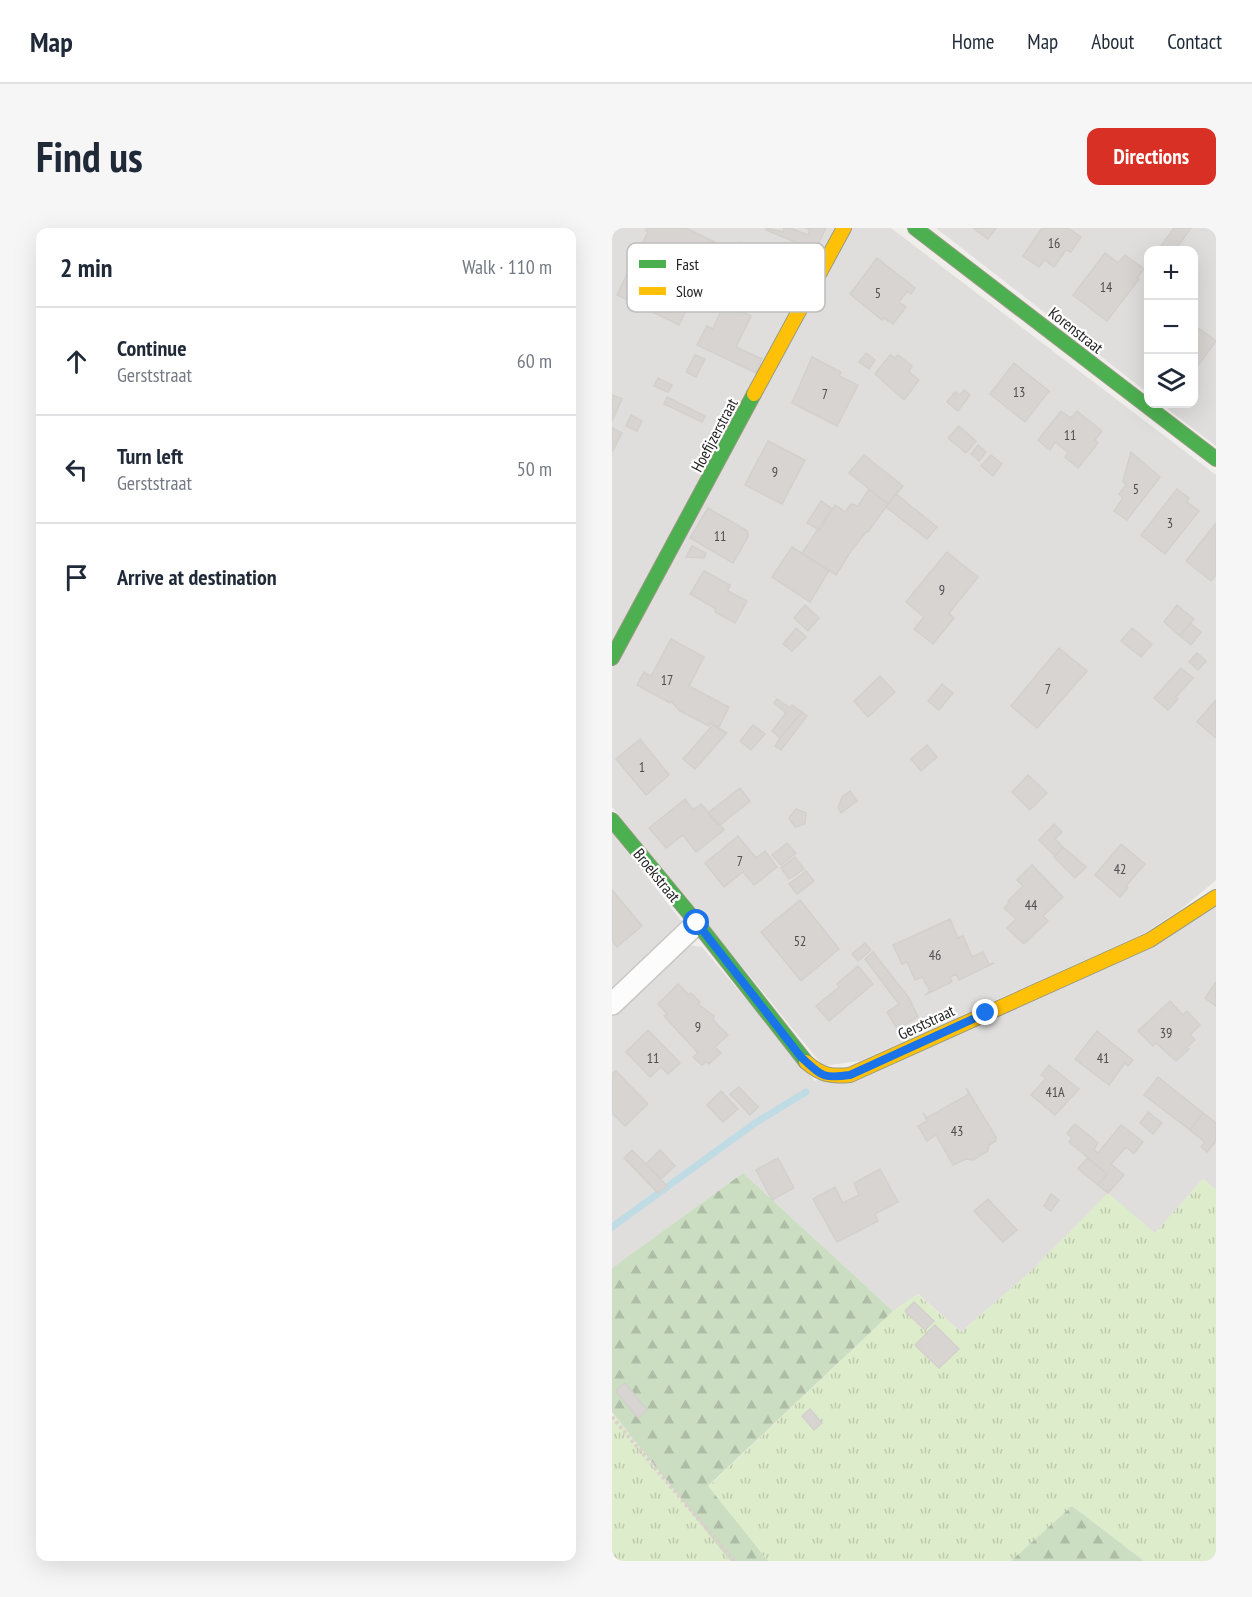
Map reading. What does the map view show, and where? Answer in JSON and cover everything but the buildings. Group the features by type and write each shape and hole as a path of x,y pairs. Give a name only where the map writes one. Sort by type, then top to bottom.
{"street":[{"name":"Hoefijzerstraat","path":"825,263 844,228"},
{"name":"Korenstraat","path":"915,228 1216,459"},
{"name":"Hoefijzerstraat","path":"612,658 799,312"},
{"name":"Broekstraat","path":"612,820 697,923"},
{"name":"Gerststraat","path":"697,923 801,1057 816,1071 829,1078 850,1075 1150,940 1216,897"},
{"path":"612,1004 697,923"}],"path":[{"path":"612,1417 734,1561"}],"shaded area":[{"path":"612,228 891,228 1216,475 1216,880 1181,909 1143,934 860,1061 823,1066 612,807"},
{"path":"936,228 1216,228 1216,446 1166,408 1198,408 1198,246 1144,246 1144,390"},
{"path":"612,832 683,923 612,993"},
{"path":"1216,905 1216,1190 1203,1179 1155,1233 1029,1273 961,1332 918,1294 893,1311 743,1173 612,1268 612,1015 681,949 688,945 702,947 815,1081"}],"green space":[{"path":"743,1173 893,1311 708,1486 768,1561 730,1561 612,1412 612,1268"},
{"path":"1203,1179 1216,1190 1216,1561 1144,1561 1072,1506 1011,1561 768,1561 708,1487 893,1311 917,1294 961,1332 1029,1273 1108,1193 1155,1233"},
{"path":"614,1415 730,1561 612,1561 612,1418"},
{"path":"1072,1506 1144,1561 1011,1561"}],"waterway":[{"path":"612,1227 755,1123 806,1092"}],"traffic: fast":[{"path":"915,228 1216,459"},
{"path":"612,658 754,394"},
{"path":"612,820 697,923 806,1062"}],"traffic: slow":[{"path":"825,263 844,228"},
{"path":"754,394 798,312"},
{"path":"806,1062 826,1074 850,1075 1150,940 1216,897"}],"route":[{"path":"697,923 801,1057 816,1071 829,1078 850,1075 986,1013"}]}
